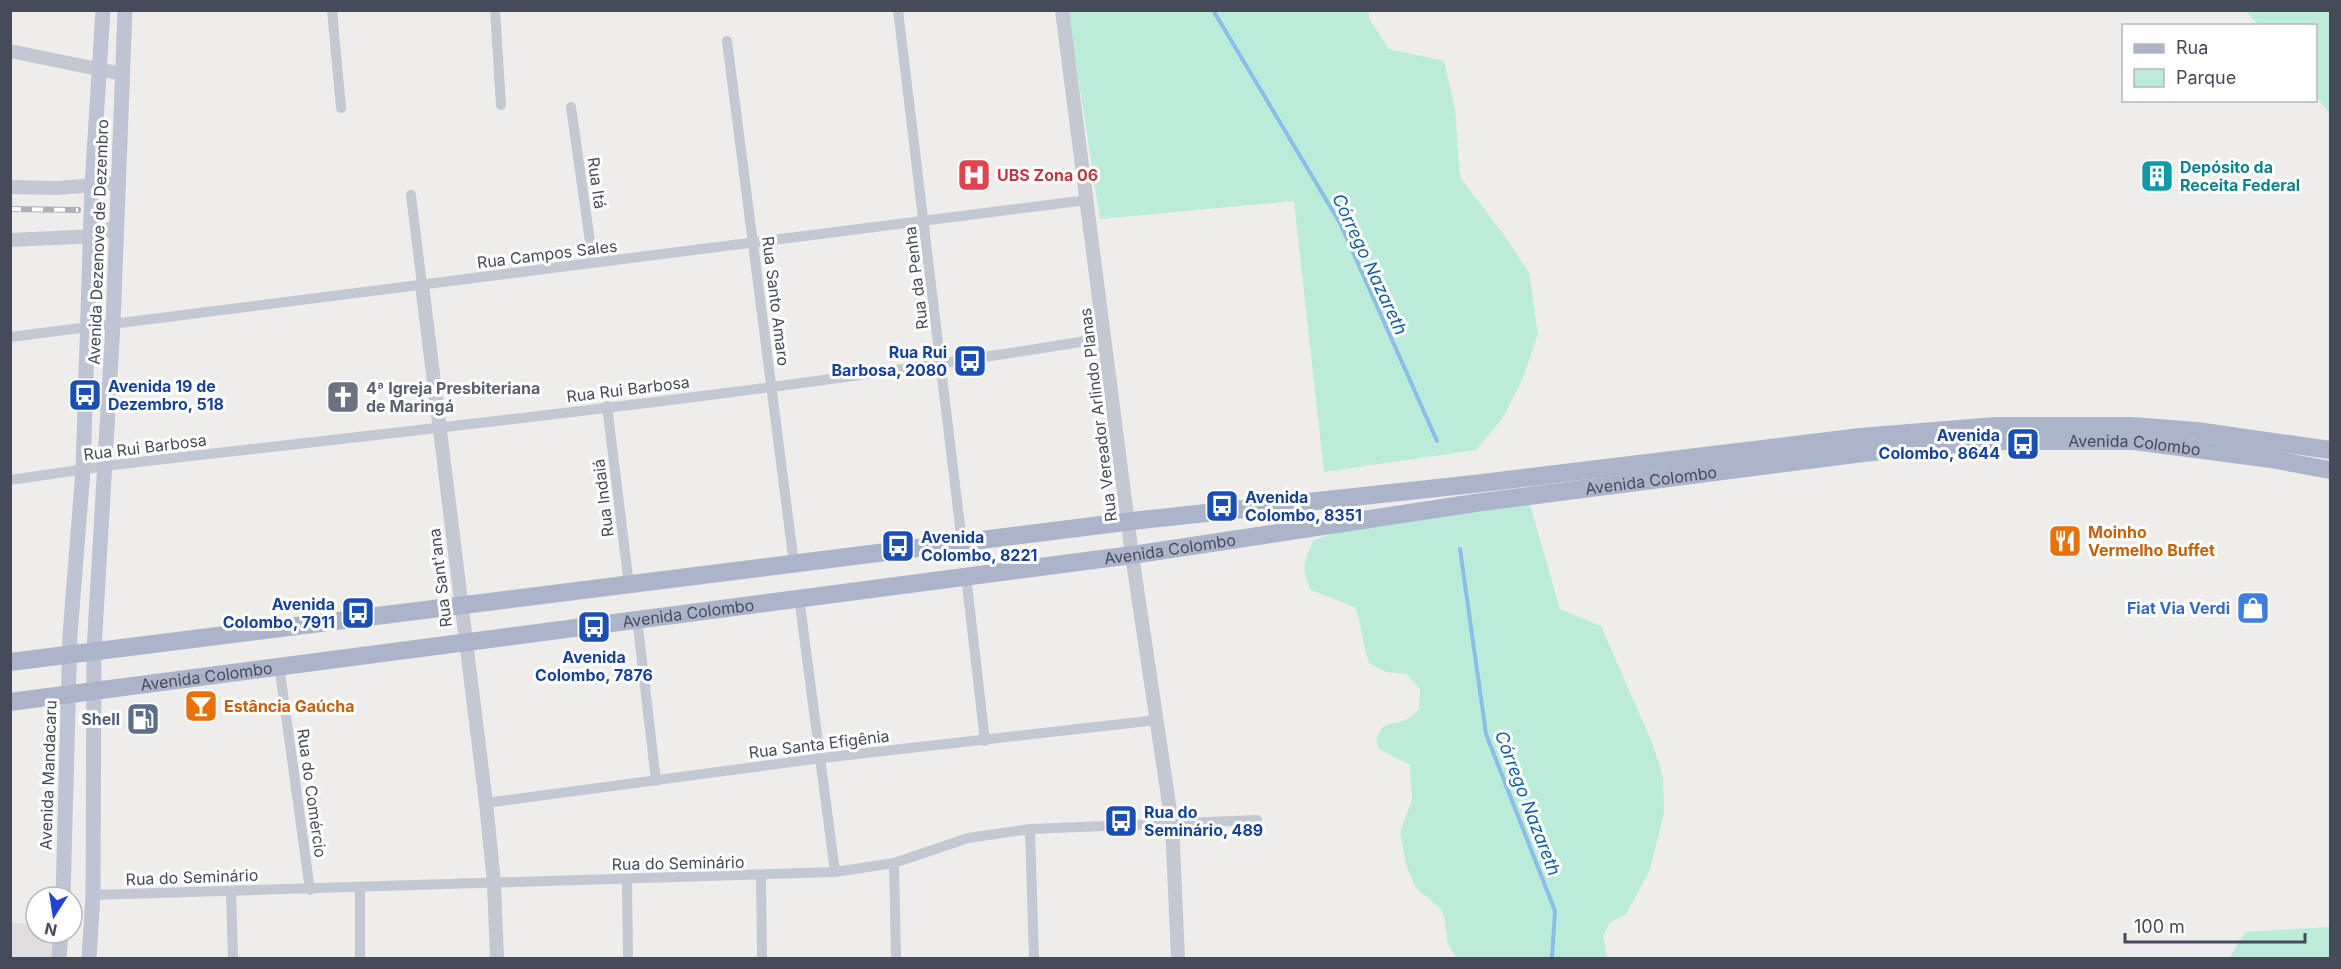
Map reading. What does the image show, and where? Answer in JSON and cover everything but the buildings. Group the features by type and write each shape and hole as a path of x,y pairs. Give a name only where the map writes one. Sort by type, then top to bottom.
{"main road":[{"name":"Avenida Dezenove de Dezembro","path":"70,654 84,470 92,186 103,10"},
{"name":"Avenida Dezenove de Dezembro","path":"94,690 94,650 113,324 125,10"},
{"name":"Avenida Colombo","path":"10,662 1128,522 1474,484 1860,437 1996,426 2132,426 2228,434 2331,450"},
{"name":"Avenida Colombo","path":"10,702 464,640 1132,555 1475,503 1863,453 1989,441 2134,441 2271,459 2331,470"},
{"path":"880,554 884,586"},
{"name":"Avenida Mandacaru","path":"63,885 70,654"},
{"path":"89,958 93,895 94,690"},
{"path":"66,792 94,794"}],"street":[{"path":"332,10 341,108"},
{"path":"495,10 501,105"},
{"name":"Rua da Penha","path":"897,10 925,221 962,543"},
{"name":"Rua Vereador Arlindo Planas","path":"1062,10 1132,555 1172,824 1178,958"},
{"name":"Rua Santo Amaro","path":"728,41 794,564"},
{"path":"10,51 122,74"},
{"name":"Rua Itá","path":"571,107 593,263"},
{"path":"10,187 92,186 119,183"},
{"name":"Rua Sant'ana","path":"411,195 464,640 486,803 494,883 497,958"},
{"name":"Rua Campos Sales","path":"10,337 1087,200"},
{"path":"10,240 98,236 117,225"},
{"name":"Rua Rui Barbosa","path":"10,480 772,386 941,364 1105,338"},
{"name":"Rua Indaiá","path":"607,406 629,585"},
{"path":"966,576 985,741"},
{"path":"799,597 822,758 835,872"},
{"path":"637,618 656,781"},
{"name":"Rua do Comércio","path":"279,665 310,890"},
{"name":"Rua Santa Efigênia","path":"486,803 822,758 1157,720"},
{"name":"Rua do Seminário","path":"93,895 835,872 894,863 968,838 1030,829 1257,820"},
{"path":"1030,829 1034,958"},
{"path":"894,863 896,958"},
{"path":"761,876 762,958"},
{"path":"627,879 628,958"},
{"path":"360,887 360,958"},
{"path":"231,891 233,958"}],"shaded area":[{"path":"10,922 24,924 24,945 60,945 59,958 11,958"}],"green space":[{"path":"1068,11 1369,11 1369,18 1389,49 1444,61 1455,109 1460,177 1504,235 1529,273 1538,334 1523,378 1502,419 1476,450 1324,472 1294,201 1100,219"},
{"path":"2246,11 2330,11 2330,114 2317,97 2317,24 2257,24"},
{"path":"1530,504 1560,609 1601,626 1653,745 1663,777 1664,814 1650,870 1626,914 1610,923 1603,936 1607,958 1456,958 1447,942 1445,920 1441,909 1416,888 1406,865 1400,832 1412,800 1410,765 1379,749 1376,740 1385,726 1407,719 1419,709 1420,689 1406,674 1386,672 1369,663 1355,607 1311,590 1306,576 1307,554 1314,540 1337,532"},
{"path":"2330,927 2330,958 2229,958 2245,932"}],"waterway":[{"name":"Córrego Nazareth","path":"1213,10 1340,223 1437,441"},
{"name":"Córrego Nazareth","path":"1460,549 1486,734 1555,911 1552,958"}],"railway":[{"path":"10,209 78,210"}],"place":[{"name":"UBS Zona 06","path":"974,175"},
{"name":"Depósito da Receita Federal","path":"2157,176"},
{"name":"Rua Rui Barbosa, 2080","path":"970,361"},
{"name":"Avenida 19 de Dezembro, 518","path":"85,395"},
{"name":"4ª Igreja Presbiteriana de Maringá","path":"343,397"},
{"name":"Avenida Colombo, 8644","path":"2023,444"},
{"name":"Avenida Colombo, 8351","path":"1222,506"},
{"name":"Moinho Vermelho Buffet","path":"2065,541"},
{"name":"Avenida Colombo, 8221","path":"898,546"},
{"name":"Fiat Via Verdi","path":"2253,608"},
{"name":"Avenida Colombo, 7911","path":"358,613"},
{"name":"Avenida Colombo, 7876","path":"594,627"},
{"name":"Estância Gaúcha","path":"201,706"},
{"name":"Shell","path":"143,719"},
{"name":"Rua do Seminário, 489","path":"1121,821"}]}
